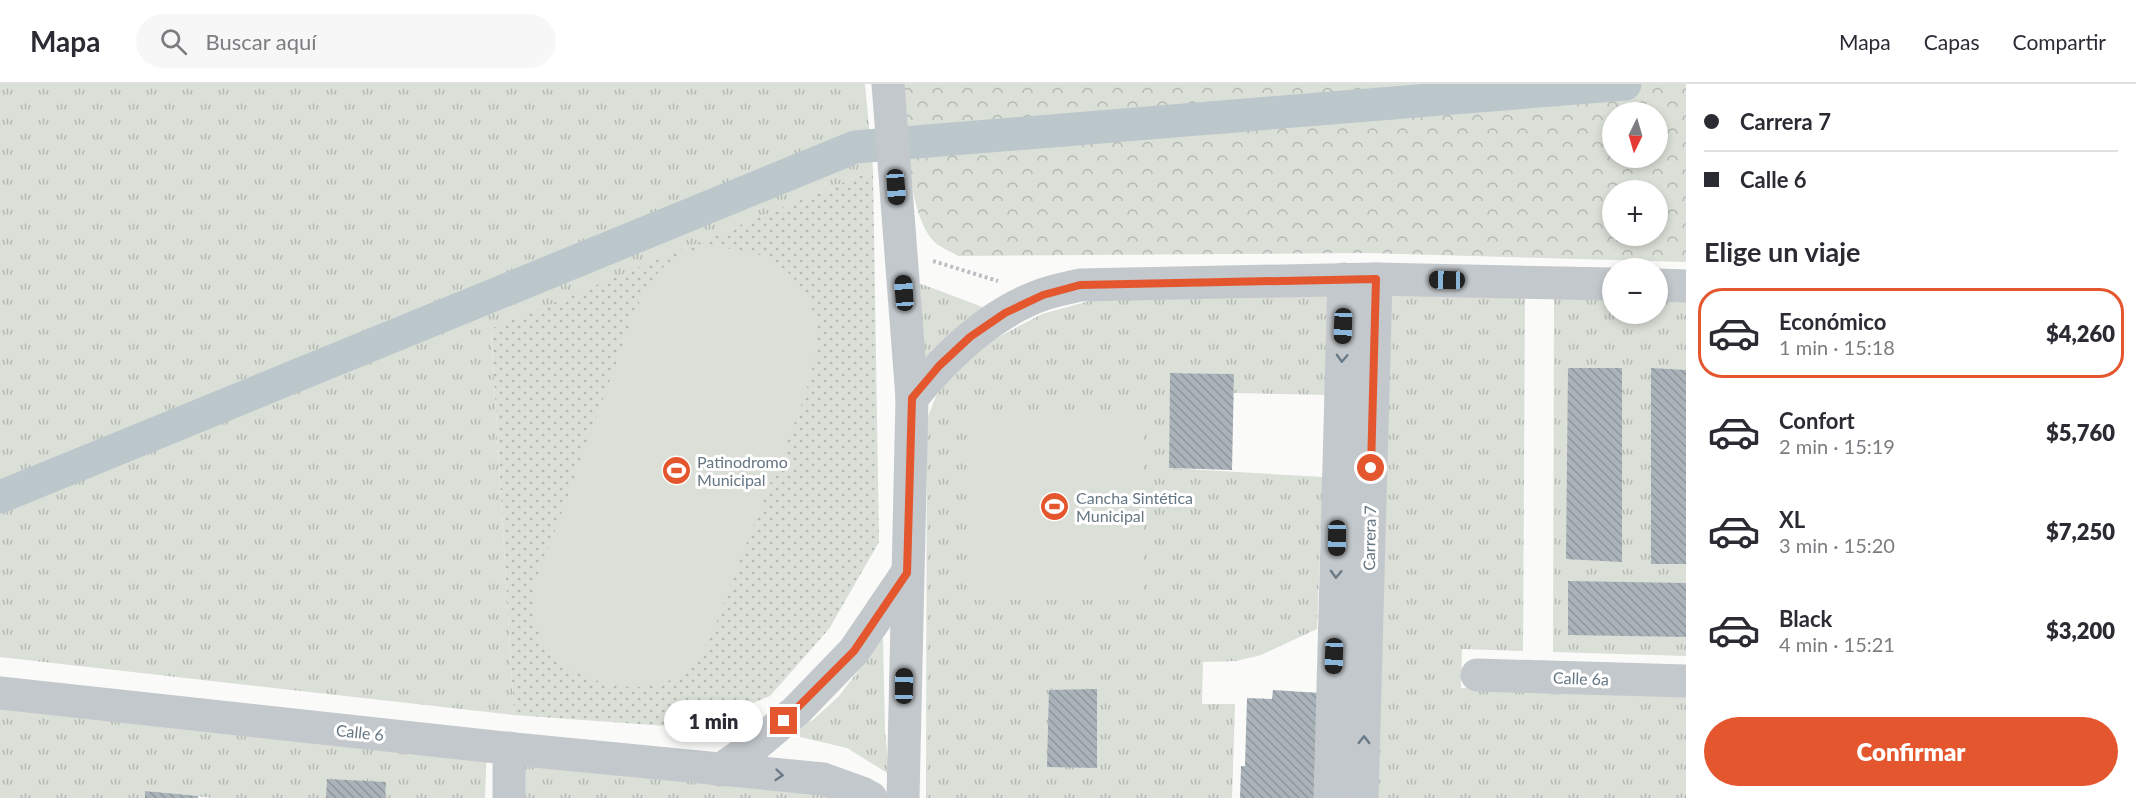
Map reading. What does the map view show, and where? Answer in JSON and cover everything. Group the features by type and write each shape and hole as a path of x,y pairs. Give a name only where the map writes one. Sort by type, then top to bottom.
{"street":[{"path":"888,84 912,398 903,798"},
{"path":"912,398 939,366 970,337 1005,313 1043,295 1080,285 1360,279 1602,284"},
{"name":"Carrera 7","path":"1330,798 1360,279"},
{"name":"Carrera 7","path":"1360,279 1362,798"},
{"path":"1668,285 1686,286"},
{"path":"720,770 757,744 797,710 854,651 907,573"},
{"name":"Calle 6a","path":"1477,675 1686,681"},
{"name":"Calle 6","path":"0,693 509,748 823,779 871,798"},
{"path":"508,798 509,748"}],"path":[{"path":"901,252 1043,295"}],"green space":[{"path":"0,84 865,84 873,170 491,330 514,715 0,657"},
{"path":"904,84 1686,84 1686,262 1668,261 1668,258 1602,260 1366,253 958,256 938,245 927,232 919,214 914,193 907,146"},
{"path":"873,170 879,542 829,629 770,696 693,728 514,715 491,329"},
{"path":"713,247 740,250 764,257 775,262 794,279 803,291 814,316 816,343 814,361 796,420 716,624 701,655 687,670 672,680 654,685 616,686 580,674 551,653 538,630 534,588 640,300 663,267 673,259 697,249"},
{"path":"916,282 988,309 921,366"},
{"path":"1384,292 1525,294 1523,651 1462,649 1461,688 1686,695 1686,798 1373,798"},
{"path":"1333,294 1328,395 1234,393 1234,374 1170,373 1169,468 1323,477 1317,629 1261,655 1236,661 1203,662 1202,704 1235,704 1232,798 926,798 927,419 938,391 964,363 993,340 1042,314 1093,300"},
{"path":"1554,296 1602,297 1602,324 1668,324 1668,298 1686,298 1686,656 1553,652"},
{"name":"Cancha Sintética Municipal","path":"967,412 1143,413 1143,600 967,600"},
{"path":"883,638 885,731 889,774 847,748 783,733 813,720 839,696"},
{"path":"0,703 487,748 485,798 213,798 146,791 145,798 0,798"},
{"path":"517,760 850,798 517,798"}],"building":[{"path":"1568,368 1622,368 1622,562 1566,559"},
{"path":"1651,368 1686,370 1686,564 1651,564"},
{"path":"1170,373 1234,374 1232,470 1169,468"},
{"path":"1568,581 1686,583 1686,637 1568,635"},
{"path":"1097,689 1097,768 1047,767 1049,690"},
{"path":"1273,690 1320,693 1315,798 1240,798 1241,766 1245,766 1247,698 1272,699"},
{"path":"327,779 386,782 385,798 326,798"},
{"path":"145,791 198,796 198,798 145,798"}],"waterway":[{"path":"0,497 855,147 1625,84"}],"place":[{"name":"Patinodromo Municipal","path":"676,470"},
{"name":"Cancha Sintética Municipal","path":"1055,506"}],"route":[{"path":"784,721 854,651 907,573 912,398 939,366 970,337 1005,313 1043,295 1080,285 1376,279 1371,468"}]}
